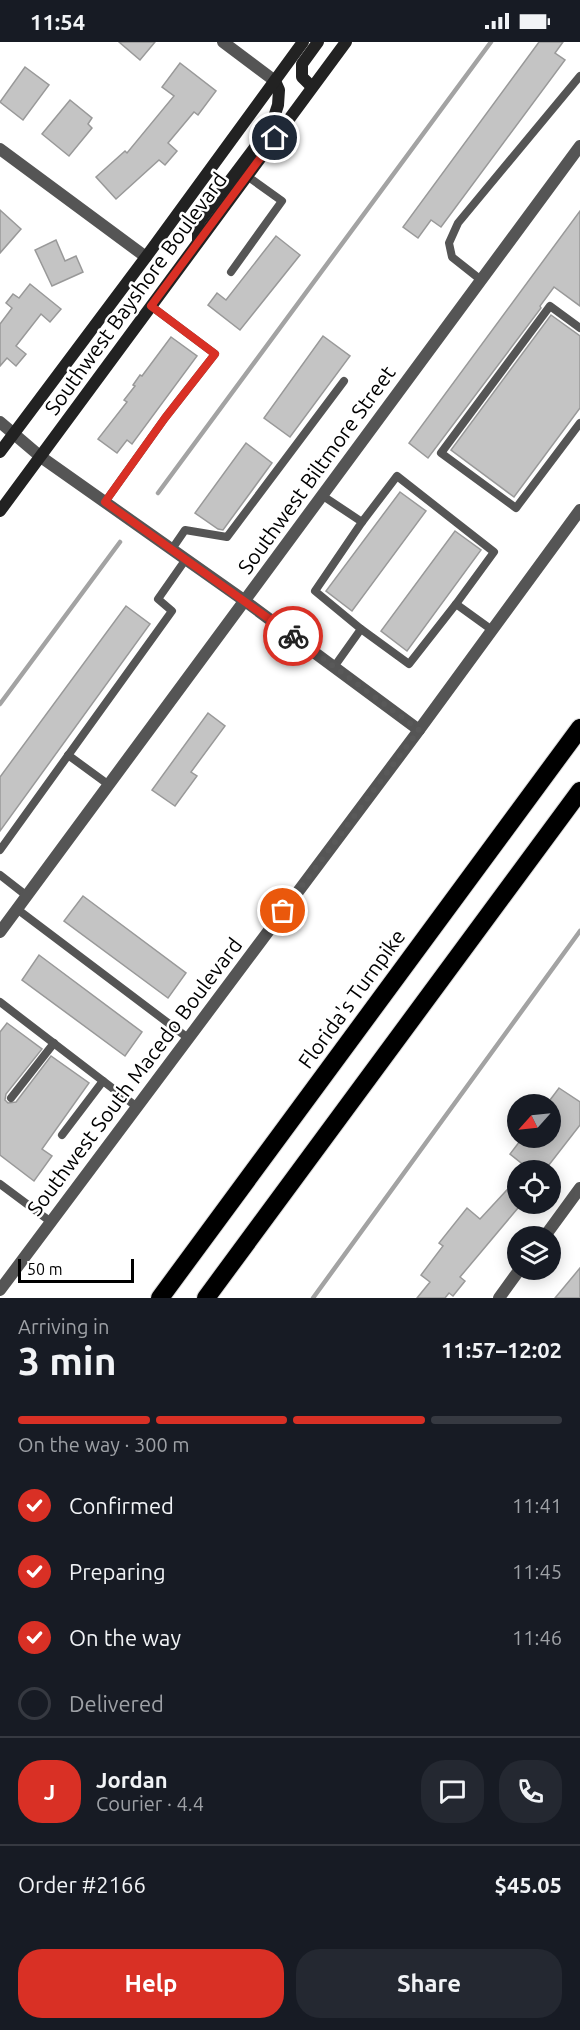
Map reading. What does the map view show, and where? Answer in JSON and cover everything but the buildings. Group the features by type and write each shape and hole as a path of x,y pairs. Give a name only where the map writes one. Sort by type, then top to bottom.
{"highway":[{"name":"Florida's Turnpike","path":"160,1298 580,728"},
{"path":"206,1298 580,791"}],"main road":[{"name":"Southwest Bayshore Boulevard","path":"0,452 303,42"},
{"path":"312,87 302,77 302,64 318,42"},
{"name":"Southwest Bayshore Boulevard","path":"0,511 346,42"},
{"path":"198,242 198,223 272,126 278,105 279,90 275,81"}],"street":[{"path":"223,42 275,81"},
{"name":"Southwest Biltmore Street","path":"1,928 27,896 580,146"},
{"path":"0,149 146,257"},
{"path":"0,422 41,457 245,601 419,730"},
{"name":"Southwest South Macedo Boulevard","path":"0,1290 419,730 580,510"},
{"path":"552,1226 580,1188"},
{"path":"499,1298 512,1280"}],"lane":[{"path":"481,280 452,257 449,243 458,223 580,76"},
{"path":"231,272 282,201 247,176"},
{"path":"105,502 165,418 215,354 151,306"},
{"path":"580,328 550,306 441,453 516,508 580,423"},
{"path":"172,549 185,530 228,537 344,381"},
{"path":"396,476 494,552 456,604 409,663 361,629 315,591 396,476"},
{"path":"323,496 362,522"},
{"path":"0,850 172,610 158,599 186,559"},
{"path":"456,604 492,630"},
{"path":"334,667 361,629"},
{"path":"68,755 109,785"},
{"path":"0,875 27,896"},
{"path":"17,909 188,1038"},
{"path":"1,1005 137,1107"},
{"path":"11,1098 54,1043"},
{"path":"62,1135 103,1081"},
{"path":"0,1184 51,1222"}],"waterway":[{"path":"158,493 491,42"},
{"path":"0,704 120,542"},
{"path":"313,1298 580,931"}],"way so far":[{"path":"283,911 419,730 293,636"}],"route":[{"path":"275,138 151,306 215,354 165,418 105,502 293,636"}]}
